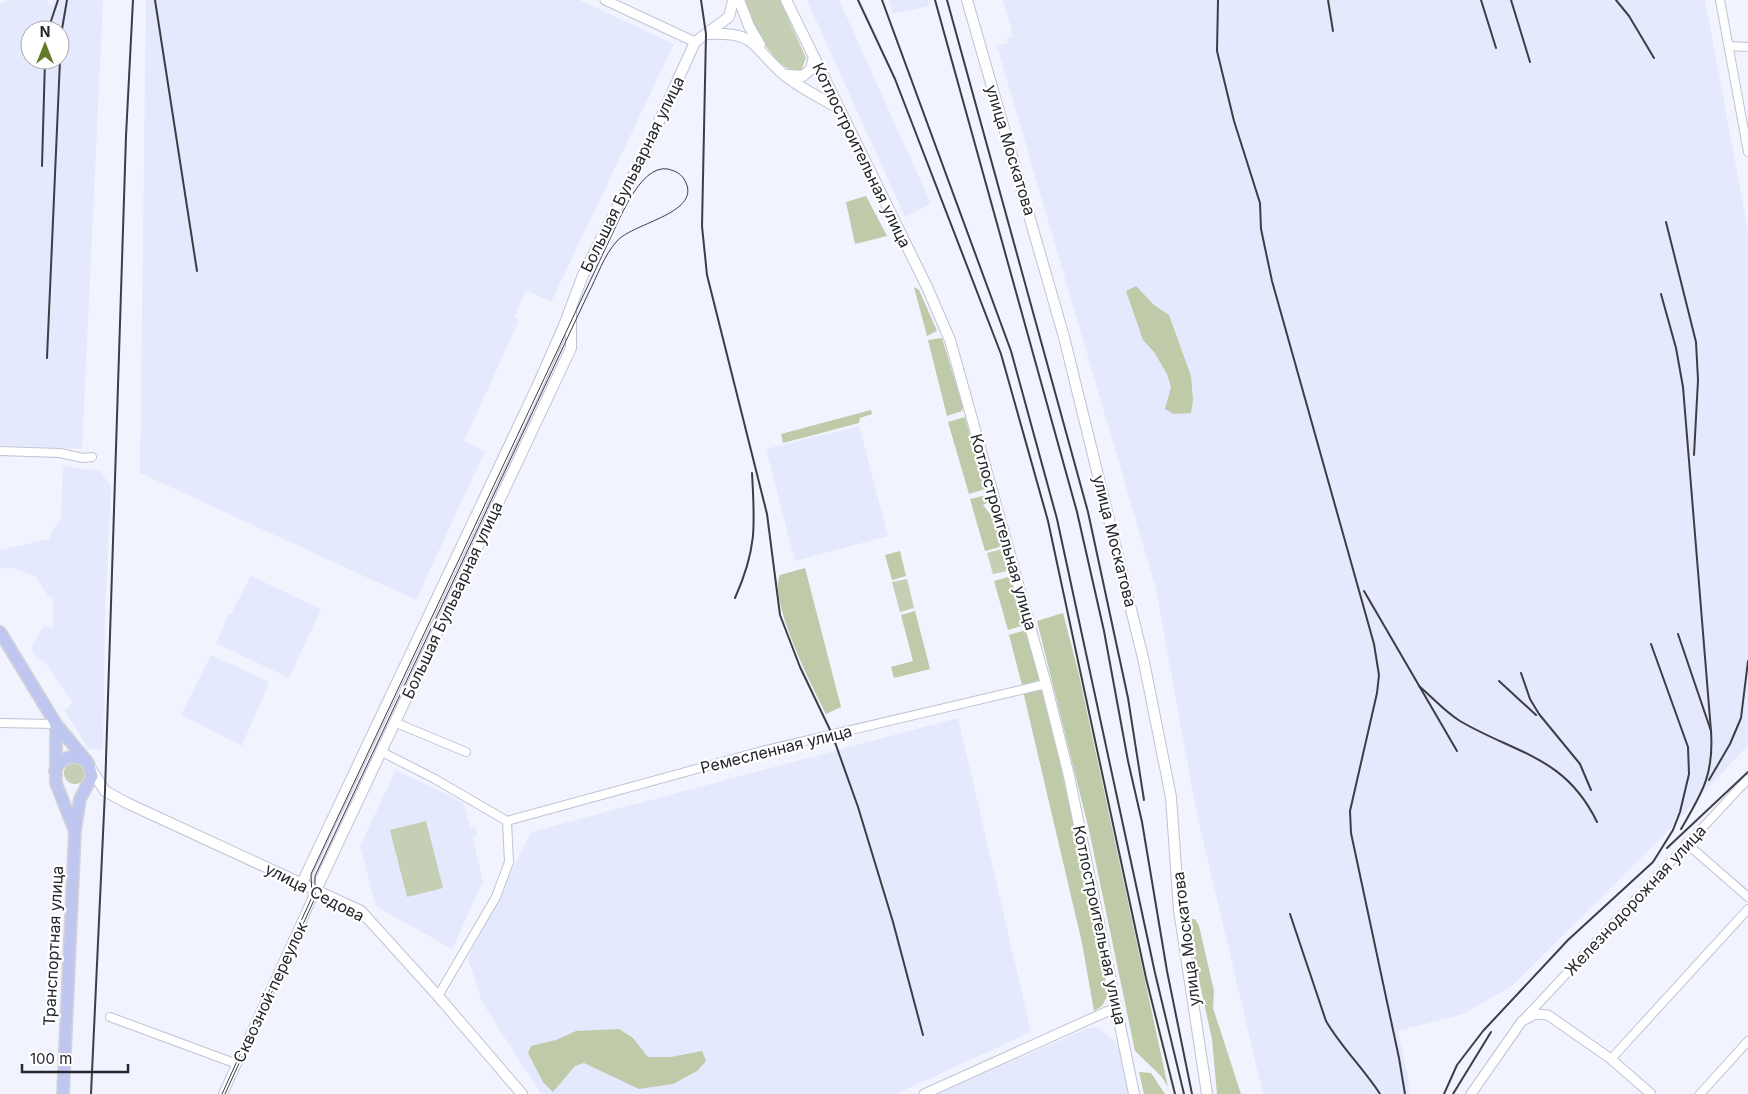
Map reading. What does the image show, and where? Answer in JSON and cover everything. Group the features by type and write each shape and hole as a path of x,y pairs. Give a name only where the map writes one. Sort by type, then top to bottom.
{"main road":[{"path":"695,42 729,17 734,0"},
{"path":"739,0 749,26 766,57"},
{"name":"Котлостроительная улица","path":"786,0 927,286 950,340 1046,684 1071,785 1134,1094"},
{"name":"улица Москатова","path":"967,0 1064,337 1144,662 1171,797 1179,910 1207,1094"},
{"path":"706,34 725,33 746,37 782,74 839,108"},
{"name":"Большая Бульварная улица","path":"302,884 536,389 564,328 583,275 648,146 695,42"},
{"path":"782,74 803,76 811,69 814,57"},
{"name":"Большая Бульварная улица","path":"316,890 571,348 571,306"},
{"path":"0,632 56,724 90,766 91,782 83,792 74,830"},
{"path":"56,724 56,778 74,830"},
{"path":"90,766 78,757 67,757 61,761 56,778 63,791 73,794 105,791"},
{"name":"улица Седова","path":"90,766 105,791 127,804 316,890 367,916 522,1094"},
{"name":"Транспортная улица","path":"63,1094 74,830"}],"street":[{"path":"605,0 695,42"},
{"path":"1720,0 1745,118 1748,152"},
{"path":"1729,46 1748,46"},
{"path":"0,451 60,453 83,458 92,457"},
{"name":"Ремесленная улица","path":"507,821 762,751 1046,684"},
{"path":"394,722 466,752"},
{"path":"0,723 56,724"},
{"path":"380,751 435,779 507,821 509,862 496,897 438,996"},
{"name":"Железнодорожная улица","path":"1471,1094 1522,1021 1748,779"},
{"path":"1686,844 1748,897"},
{"name":"Сквозной переулок","path":"223,1094 316,890"},
{"path":"1651,1094 1610,1059 1748,909"},
{"path":"924,1094 1117,1006"},
{"name":"Железнодорожная улица","path":"1522,1021 1536,1014 1548,1015 1610,1059"},
{"path":"110,1017 237,1064"},
{"path":"1700,1094 1748,1041"}],"shaded area":[{"path":"8,0 46,0 51,6 54,0 103,0 82,449 0,445 0,5"},
{"path":"146,0 579,0 674,44 551,302 526,290 514,318 519,320 464,441 485,451 416,600 140,473"},
{"path":"807,0 839,0 931,204 905,217"},
{"path":"889,0 928,0 929,6 893,14"},
{"path":"1003,0 1705,0 1748,231 1748,745 1673,826 1513,985 1463,1014 1398,1031 1408,1076 1409,1094 1263,1094 1196,810 1156,589 997,46 1007,43 1007,38 1013,36"},
{"path":"859,426 888,536 795,561 766,449"},
{"path":"63,466 100,471 111,487 105,613 103,749 89,749 64,710 73,703 45,662 37,658 31,648 44,626 53,628 53,597 49,597 35,576 10,567 0,569 0,550 50,539 51,532 61,519"},
{"path":"251,576 321,609 289,678 216,643 229,614 231,614"},
{"path":"211,655 269,682 242,746 181,715"},
{"path":"958,718 1031,1032 896,1094 541,1094 482,1002 468,958 531,832"},
{"path":"396,770 463,802 471,829 475,827 477,836 473,838 483,882 452,949 376,906 360,846"},
{"path":"1097,1027 1116,1042 1119,1047 1129,1094 936,1094 1089,1028"}],"green space":[{"path":"745,0 780,0 806,58 801,71 791,70 782,65 773,56 758,33"},
{"path":"866,196 887,236 855,244 846,202"},
{"path":"1136,286 1154,305 1169,315 1191,376 1193,401 1191,413 1174,414 1165,409 1171,387 1167,374 1154,352 1143,340 1126,291"},
{"path":"914,287 919,290 937,331 927,336"},
{"path":"942,338 963,407 962,411 947,416 928,340"},
{"path":"871,410 872,414 860,418 859,423 783,443 781,434"},
{"path":"965,417 985,489 969,494 948,422"},
{"path":"987,497 988,502 983,505 996,522 1003,546 985,551 970,499"},
{"path":"1002,549 1008,571 993,574 987,553"},
{"path":"900,551 906,576 892,580 885,555"},
{"path":"805,568 841,707 826,714 794,644 780,604 778,587 780,575"},
{"path":"1012,576 1025,625 1008,630 994,581"},
{"path":"907,579 914,608 900,612 892,582"},
{"path":"915,611 930,669 894,678 891,667 913,661 901,615"},
{"path":"1063,613 1079,675 1168,1087 1161,1076 1135,1051 1089,830 1037,621"},
{"path":"1026,630 1041,680 1022,685 1009,635"},
{"path":"1043,686 1110,991 1102,1006 1094,1011 1082,943 1023,691"},
{"path":"75,762 85,769 86,773 79,783 75,784 65,777 64,773 71,763"},
{"path":"426,821 443,888 407,897 390,830"},
{"path":"1192,919 1195,919 1199,926 1214,991 1213,1008 1241,1094 1217,1094 1212,1039 1188,930 1188,924"},
{"path":"619,1029 633,1038 648,1057 671,1057 702,1051 706,1061 697,1071 673,1084 639,1089 584,1063 575,1066 553,1092 543,1082 528,1053 531,1046 556,1040 576,1031"},
{"path":"1139,1072 1151,1073 1165,1094 1144,1094"}],"tram line":[{"path":"222,1094 312,897 311,874 623,210 639,185 648,176 658,170 668,169 675,171 684,179 688,191 685,200 677,209 626,234 617,241 601,266 315,876 315,898 225,1094"}],"railway":[{"path":"51,20 58,0"},
{"path":"64,20 67,0"},
{"path":"91,1094 105,791 126,136 133,0"},
{"path":"155,0 197,271"},
{"path":"701,0 706,34 702,226 707,275 767,514 780,615 800,667 832,734 858,807 893,922 923,1035"},
{"path":"858,0 895,79 1001,354 1048,521 1146,978 1175,1094"},
{"path":"882,0 1011,351 1057,519 1155,973 1184,1094"},
{"path":"935,0 1077,512 1104,631 1128,761 1142,822 1167,971 1192,1094"},
{"path":"947,0 1088,512 1128,698 1144,800"},
{"path":"1218,0 1217,51 1234,121 1260,203 1261,229 1272,281 1374,644 1379,675 1377,693 1350,811 1351,833 1405,1094"},
{"path":"1328,0 1333,31"},
{"path":"1481,0 1496,48"},
{"path":"1511,0 1530,62"},
{"path":"1616,0 1629,16 1654,58"},
{"path":"42,166 45,70"},
{"path":"47,358 60,70"},
{"path":"1666,222 1696,342 1698,380 1694,455"},
{"path":"1661,294 1676,348 1683,387 1711,731"},
{"path":"735,598 747,565 753,537 752,473"},
{"path":"1364,591 1457,751"},
{"path":"1678,634 1711,731 1711,760 1705,783 1701,794 1681,829"},
{"path":"1444,1094 1457,1065 1483,1031 1568,940 1653,862 1673,830 1680,812 1689,774 1688,747 1651,644"},
{"path":"1709,780 1730,744 1741,718 1748,661"},
{"path":"1521,673 1530,699 1539,714 1580,764 1591,790"},
{"path":"1499,681 1536,715"},
{"path":"1419,686 1460,721 1538,759 1554,770 1570,783 1584,800 1597,822"},
{"path":"1667,848 1748,772"},
{"path":"1290,914 1326,1021 1380,1094"},
{"path":"1453,1094 1491,1032"}]}
